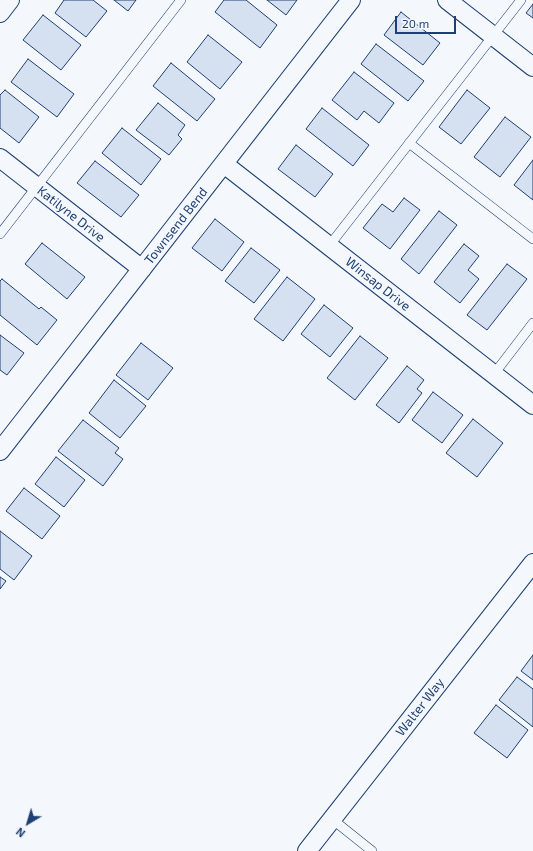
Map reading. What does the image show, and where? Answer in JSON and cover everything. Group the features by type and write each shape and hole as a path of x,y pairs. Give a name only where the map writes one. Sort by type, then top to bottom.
{"street":[{"path":"0,13 10,0"},
{"name":"Townsend Bend","path":"0,451 351,0"},
{"path":"447,0 533,67"},
{"name":"Katilyne Drive","path":"0,158 142,269"},
{"name":"Winsap Drive","path":"224,164 533,405"},
{"name":"Walter Way","path":"307,851 533,563"}],"lane":[{"path":"0,234 181,0"},
{"path":"329,246 521,0"},
{"path":"409,143 533,239"},
{"path":"494,374 533,323"},
{"path":"332,819 372,851"}],"building":[{"path":"64,0 93,0 107,11 86,37 55,13"},
{"path":"114,0 136,0 128,11"},
{"path":"224,0 246,0 277,25 260,48 215,12"},
{"path":"267,0 297,0 286,15"},
{"path":"533,4 533,18 526,13"},
{"path":"401,12 440,43 423,65 384,35"},
{"path":"43,15 81,45 61,70 23,40"},
{"path":"208,35 242,62 220,89 187,62"},
{"path":"376,44 424,81 408,101 361,64"},
{"path":"28,59 74,94 57,117 11,82"},
{"path":"171,63 215,99 197,121 153,86"},
{"path":"354,72 394,103 379,123 364,111 357,120 332,100"},
{"path":"5,90 39,117 19,143 0,128 0,95"},
{"path":"467,90 490,108 461,144 439,127"},
{"path":"158,103 185,125 178,135 182,139 169,155 136,130"},
{"path":"322,108 369,145 353,166 306,129"},
{"path":"505,117 531,137 500,177 474,157"},
{"path":"122,128 161,159 141,185 102,153"},
{"path":"296,145 333,174 315,197 278,169"},
{"path":"533,160 533,200 514,185"},
{"path":"95,161 139,195 121,217 77,183"},
{"path":"404,198 420,210 390,249 363,228 382,204 393,212"},
{"path":"439,211 457,225 419,274 401,259"},
{"path":"215,219 244,242 222,271 192,248"},
{"path":"42,243 85,277 67,299 25,264"},
{"path":"464,244 479,256 468,270 479,279 460,303 434,282"},
{"path":"251,248 280,270 254,303 225,281"},
{"path":"507,264 527,279 487,330 467,315"},
{"path":"287,277 315,299 283,341 254,319"},
{"path":"2,279 39,309 41,307 57,320 37,345 0,315 0,281"},
{"path":"324,305 353,328 330,357 301,334"},
{"path":"0,335 24,353 7,375 0,370"},
{"path":"360,336 388,358 355,400 327,378"},
{"path":"141,343 173,368 148,400 116,375"},
{"path":"407,366 424,380 417,389 422,393 399,423 376,405"},
{"path":"114,380 146,406 120,438 89,413"},
{"path":"433,392 463,415 442,443 412,420"},
{"path":"473,419 503,443 477,477 446,453"},
{"path":"83,420 119,448 115,453 123,459 103,486 58,451"},
{"path":"56,457 85,480 64,507 35,484"},
{"path":"24,488 60,516 42,539 6,511"},
{"path":"0,531 32,556 14,580 0,569"},
{"path":"0,577 6,581 0,589"},
{"path":"533,655 533,680 521,671"},
{"path":"517,677 533,689 533,727 499,700"},
{"path":"496,705 528,730 507,758 474,733"}]}
